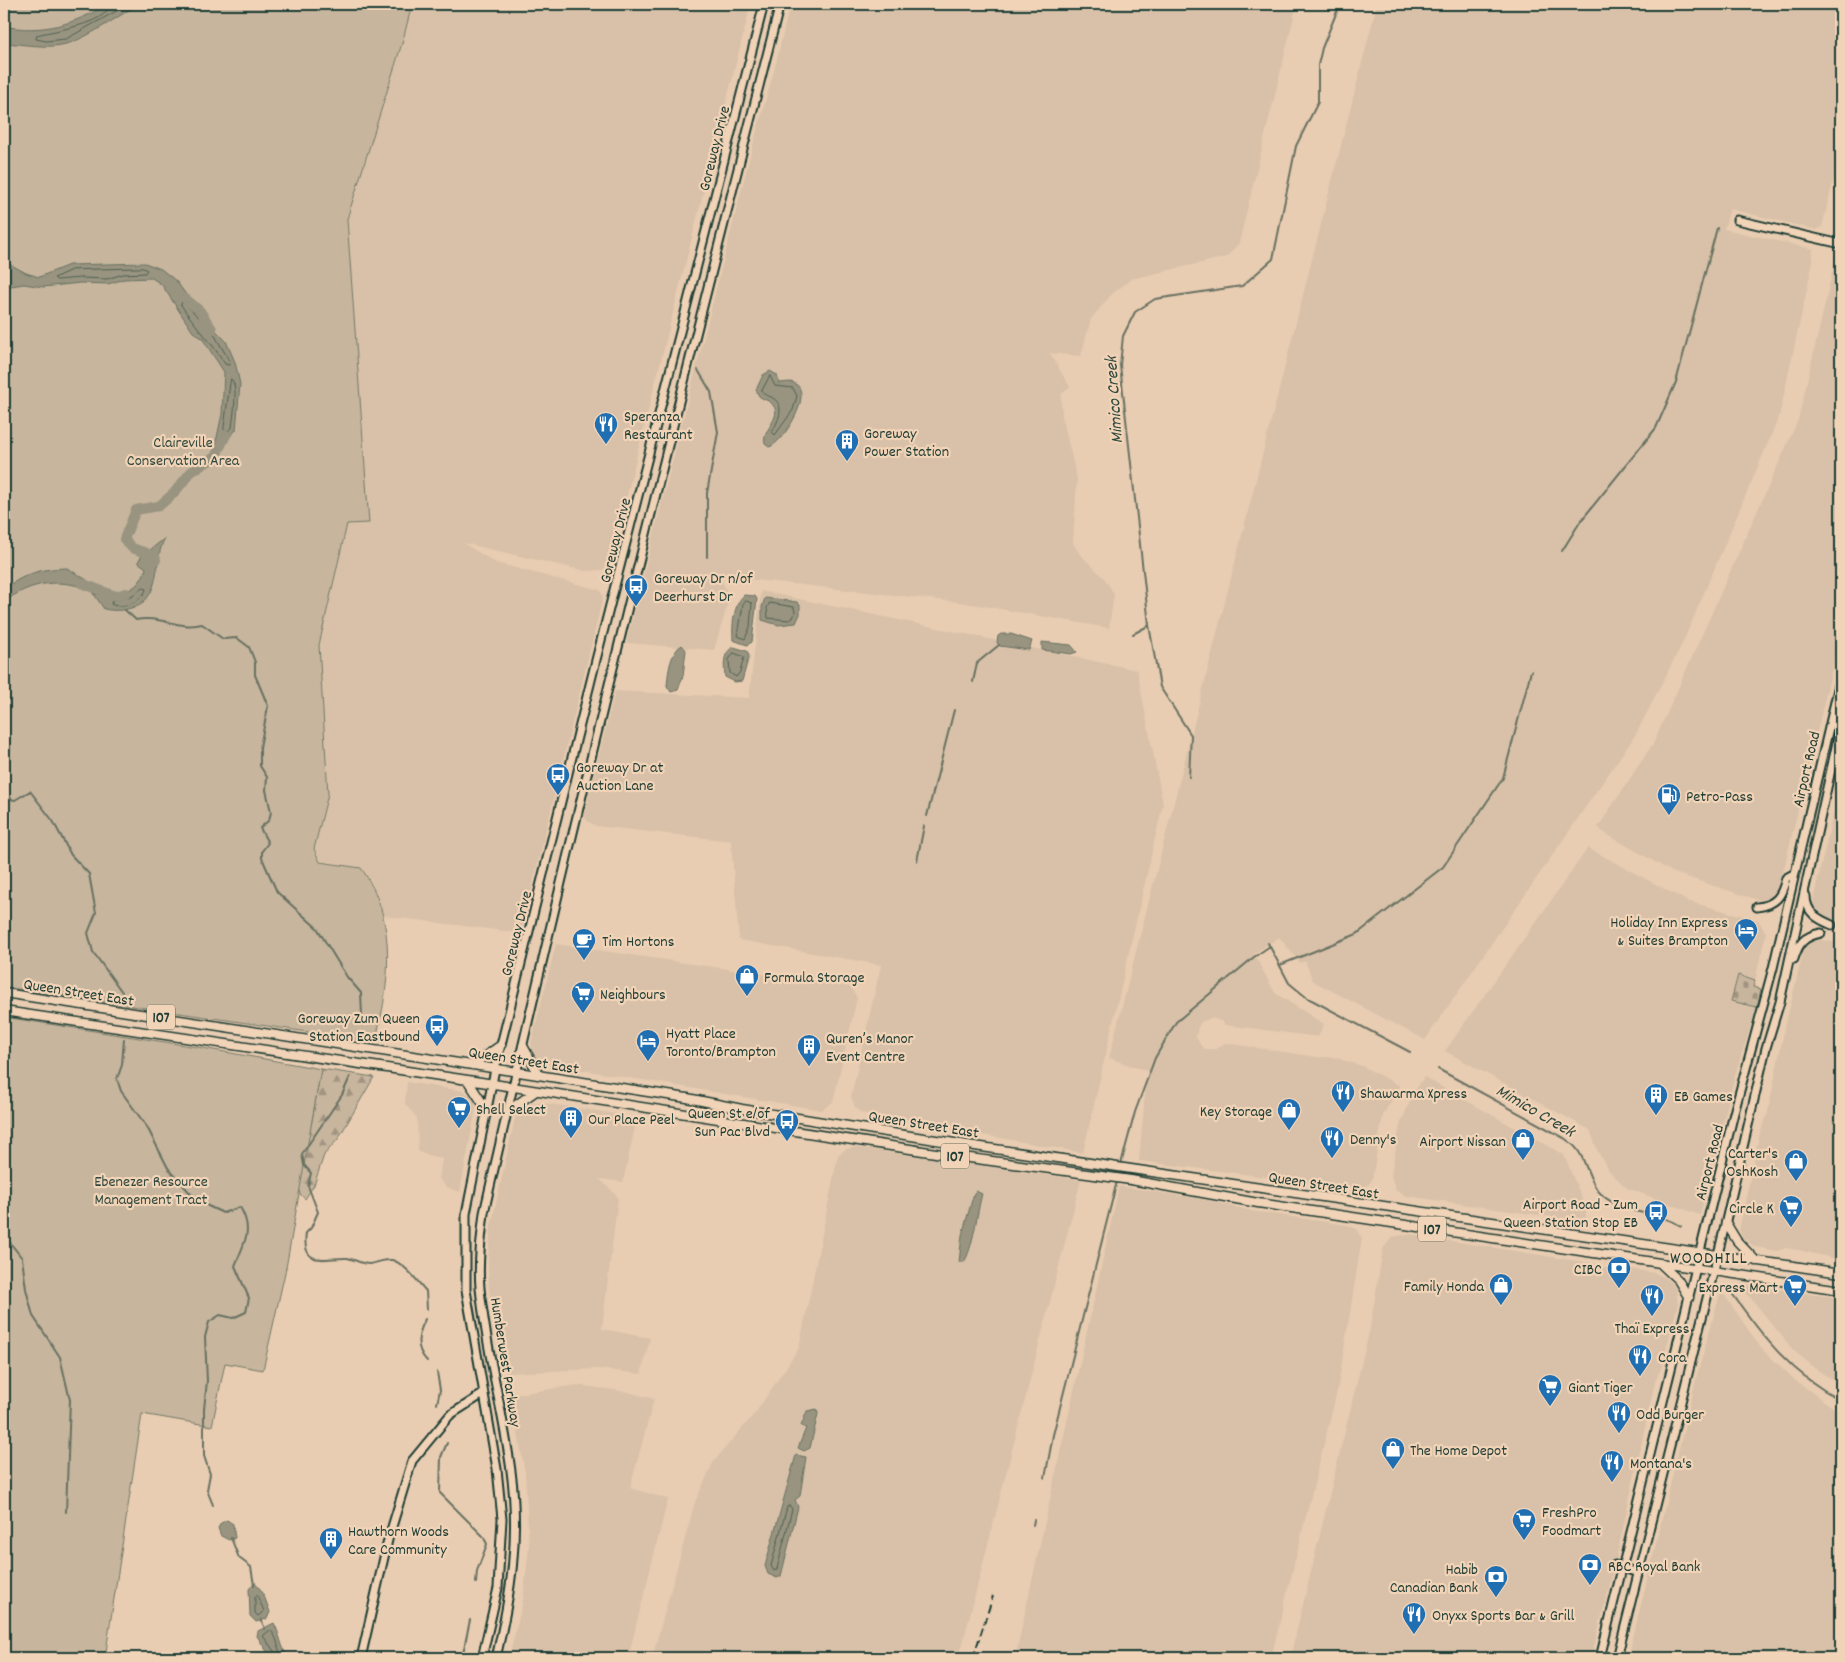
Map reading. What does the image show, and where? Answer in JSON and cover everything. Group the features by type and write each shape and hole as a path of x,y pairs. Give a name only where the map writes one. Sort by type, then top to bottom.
{"main road":[{"name":"Goreway Drive","path":"492,1084 596,660 764,4"},
{"name":"Goreway Drive","path":"516,1072 627,610 780,4"},
{"path":"1737,220 1841,244"},
{"name":"Airport Road","path":"1600,1658 1619,1566 1689,1298 1795,873 1841,676"},
{"name":"Airport Road","path":"1617,1658 1714,1272 1766,1048 1787,969 1841,724"},
{"path":"1757,907 1777,901 1783,890 1786,878 1795,873"},
{"path":"1806,884 1806,899 1809,909 1817,919 1832,925"},
{"path":"1787,969 1793,963 1799,944 1803,940 1821,933"},
{"name":"Queen Street East","path":"4,993 1134,1169 1504,1225 1841,1273"},
{"name":"Queen Street East","path":"4,1011 468,1080 945,1155 1079,1172 1237,1199 1841,1290"},
{"path":"472,1065 501,1045"},
{"path":"523,1046 539,1075"},
{"name":"Humberwest Parkway","path":"496,1658 507,1612 516,1548 512,1472 480,1288 480,1247 484,1213 516,1072"},
{"path":"468,1080 487,1110"},
{"name":"Humberwest Parkway","path":"482,1658 498,1588 502,1519 496,1469 466,1290 464,1237 466,1214 492,1084"},
{"path":"506,1112 536,1092"},
{"path":"1726,1223 1737,1241 1756,1260"},
{"path":"1473,1235 1480,1226 1498,1229 1504,1225"},
{"path":"1660,1264 1678,1280 1689,1298"},
{"path":"361,1658 388,1540 412,1461 450,1415 483,1394"},
{"path":"1619,1566 1638,1573"}],"shaded area":[{"path":"412,4 751,4 609,566 602,570 585,571 463,543 496,563 600,590 603,597 521,933 384,916 373,884 361,868 320,861 314,849 328,794 319,645 347,524 369,523 347,219 403,40"},
{"path":"790,4 1297,4 1239,243 1227,257 1131,279 1110,296 1091,319 1081,356 1050,353 1070,387 1061,395 1062,416 1077,479 1073,543 1079,553 1105,579 1114,594 1109,628 966,603 719,576 730,597 714,650 626,643"},
{"path":"1377,4 1841,4 1841,150 1822,227 1817,230 1730,209 1724,229 1813,249 1812,266 1779,417 1684,640 1636,734 1425,1040 1313,981 1305,961 1300,963 1279,937 1254,954 1275,993 1324,1024 1318,1037 1225,1025 1221,1021 1211,1018 1201,1022 1198,1027 1196,1037 1201,1046 1206,1049 1216,1049 1225,1043 1317,1057 1333,1057 1362,1066 1400,1086 1383,1115 1372,1180 1361,1189 1139,1161 1147,1071 1109,1058"},
{"path":"1837,252 1841,253 1841,632 1780,885 1773,897 1761,901 1674,873 1603,832 1598,827 1654,742 1798,420"},
{"path":"761,591 1137,670 1163,804 1083,1153 861,1113 855,1107 851,1097 881,965 739,940 731,841 596,826 587,821 584,815 615,691 749,698"},
{"path":"1841,780 1841,922 1821,916 1814,910 1812,904"},
{"path":"1588,848 1687,901 1758,920 1766,933 1755,981 1738,975 1731,1000 1757,1007 1735,1075 1700,1215 1627,1188 1610,1172 1598,1152 1590,1130 1445,1051"},
{"path":"1814,939 1841,943 1841,1260 1786,1248 1777,1251 1755,1247 1743,1238 1739,1230 1760,1133 1767,1116 1784,1031 1804,949 1806,943"},
{"path":"556,944 851,987 857,998 833,1102 821,1110 541,1063 533,1056 531,1043"},
{"path":"1424,1077 1564,1155 1586,1208 1586,1222 1407,1196 1396,1191 1391,1176 1400,1125 1413,1094"},
{"path":"407,1082 463,1091 470,1095 477,1103 460,1192 446,1187 439,1179 442,1159 418,1152 417,1118 405,1104"},
{"path":"537,1102 617,1114 620,1117 631,1119 637,1118 623,1182 600,1179 618,1197 602,1329 650,1338 641,1374 598,1369 508,1373 503,1369 489,1288 488,1260 491,1226 515,1118 522,1106"},
{"path":"854,1147 1081,1180 959,1658 652,1658 695,1502 714,1461 756,1412 799,1348 838,1155 846,1149"},
{"path":"1119,1186 1207,1200 1252,1211 1347,1225 1356,1229 1362,1238 1338,1387 1271,1658 1015,1658"},
{"path":"1408,1234 1597,1264 1602,1268 1618,1270 1624,1268 1655,1273 1666,1278 1676,1288 1678,1304 1662,1366 1655,1382 1614,1569 1591,1658 1290,1658 1370,1328 1383,1249 1392,1237"},
{"path":"1739,1284 1841,1298 1841,1385 1820,1372 1794,1351"},
{"path":"1721,1290 1761,1348 1796,1381 1841,1413 1841,1658 1628,1658 1696,1379"},
{"path":"577,1385 628,1392 654,1399 630,1488 668,1499 628,1658 509,1658 523,1600 529,1547 525,1473 511,1395"}],"green space":[{"name":"Claireville Conservation Area","path":"4,4 412,4 403,40 347,219 369,523 347,524 319,645 328,794 314,849 320,862 361,868 373,888 381,908 386,930 387,976 375,1042 4,987"},
{"path":"1738,975 1755,981 1753,987 1761,989 1757,1007 1731,1001"},
{"name":"Ebenezer Resource Management Tract","path":"4,1017 197,1047 321,1069 286,1268 263,1370 225,1363 212,1426 142,1414 105,1658 4,1658"},
{"path":"321,1069 374,1077 338,1139 324,1155 314,1185 305,1199 295,1189 312,1121"}],"water":[{"path":"108,4 138,4 74,42 43,46 4,43 4,26 31,29 58,26 83,17"},
{"path":"4,261 26,273 39,277 69,265 145,263 161,269 176,281 202,316 226,341 235,362 240,384 236,430 219,448 216,442 222,414 224,372 202,338 193,332 162,285 152,278 124,279 108,284 80,283 43,287 24,284 11,286 4,281"},
{"path":"770,371 777,375 779,383 794,383 800,389 801,397 799,407 788,429 781,438 769,447 765,444 765,439 774,419 775,410 772,403 759,396 756,390 763,375"},
{"path":"165,538 161,547 153,588 148,596 141,603 131,608 124,610 104,609 94,594 119,593 133,588 143,576 146,568 138,562 140,558"},
{"path":"67,568 87,580 93,588 92,591 69,584 46,584 24,590 4,602 4,588 20,579 48,569"},
{"path":"744,595 755,596 757,599 752,642 747,645 733,640 735,610"},
{"path":"765,598 797,602 800,605 800,614 796,623 778,625 762,620 762,607"},
{"path":"1001,634 1011,634 1032,641 1029,650 1000,646 997,643 998,636"},
{"path":"1042,642 1071,645 1077,652 1071,654 1042,650"},
{"path":"682,645 686,650 683,676 678,690 671,692 667,686 670,663 678,648"},
{"path":"734,647 747,651 749,656 742,681 735,682 725,677 724,668 727,652"},
{"path":"976,1191 982,1194 972,1240 964,1262 959,1262 962,1235"},
{"path":"817,1409 818,1414 810,1448 804,1451 798,1448 806,1428 801,1426 807,1411"},
{"path":"796,1455 806,1457 800,1496 795,1500 798,1507 781,1576 777,1578 768,1574 765,1566"},
{"path":"227,1520 233,1524 235,1538 229,1540 221,1536 218,1528 221,1523"},
{"path":"255,1582 263,1593 270,1612 267,1619 256,1622 250,1616 249,1589"},
{"path":"274,1623 288,1658 271,1658 257,1636 258,1631"}],"waterway":[{"name":"Mimico Creek","path":"1189,777 1191,735 1160,687 1149,625 1120,365 1123,336 1135,312 1155,299 1242,286 1273,259 1296,146 1318,102 1318,65 1322,48 1340,4"},
{"path":"1562,551 1580,522 1656,428 1676,382 1717,228"},
{"path":"186,299 200,311 212,329"},
{"path":"698,370 711,392 718,432 707,493 707,557"},
{"path":"156,560 155,556 132,548 124,539 136,510 159,506 174,493 191,472 215,457 226,435"},
{"path":"81,583 115,596 126,593"},
{"path":"125,610 136,620 153,619 185,625 202,624 223,639 237,638 249,647 255,662 255,675 268,706 260,747 260,766 267,777 266,790 271,812 269,820 260,828 268,843 262,851 262,858 277,892 317,928 347,977 361,993 362,1015"},
{"path":"1133,634 1148,626"},
{"path":"973,682 977,663 999,645"},
{"path":"1280,965 1357,934 1443,867 1503,778 1531,671"},
{"path":"4,691 4,701"},
{"path":"927,816 954,710"},
{"path":"4,798 15,800 30,791 53,821 71,855 89,874 96,913 88,933 93,952 122,992"},
{"path":"917,861 924,826"},
{"name":"Mimico Creek","path":"1268,943 1289,983 1306,997 1410,1052"},
{"path":"1121,1164 1135,1112 1155,1058 1176,1022 1254,957 1270,946"},
{"path":"124,1039 122,1065 117,1079 121,1091 147,1127 168,1168 191,1194 208,1206 223,1213 240,1207 246,1223 246,1236 235,1266 249,1298 246,1312 233,1318 220,1315 209,1322 205,1337 207,1381 204,1409 204,1456 210,1474 207,1490 213,1505"},
{"name":"Mimico Creek","path":"1438,1069 1564,1138 1579,1152 1596,1188 1610,1201 1629,1210 1660,1217 1681,1226"},
{"path":"350,1077 342,1095 302,1154 304,1165 311,1173 308,1186 318,1212 311,1228 306,1233 305,1244 307,1252 317,1259 347,1258 369,1264 386,1260 397,1262 426,1291 427,1309"},
{"path":"1045,1478 1053,1435 1117,1181"},
{"path":"4,1235 22,1258 26,1289 33,1316 60,1357 70,1400 66,1512"},
{"name":"Mimico Creek","path":"1731,1292 1754,1324 1779,1353 1808,1379 1841,1400"},
{"path":"425,1319 418,1341 420,1351 427,1361"},
{"path":"437,1372 440,1390 437,1404"},
{"path":"447,1443 441,1457 440,1493 483,1536 487,1544 477,1571 476,1583"},
{"path":"1033,1525 1034,1520"},
{"path":"231,1538 239,1558 251,1567 254,1585"},
{"path":"261,1619 265,1629"},
{"path":"462,1658 470,1620"}],"railway":[{"path":"973,1658 993,1596"}],"place":[{"name":"Speranza Restaurant","path":"606,445"},
{"name":"Goreway Power Station","path":"847,462"},
{"name":"Goreway Dr n/of Deerhurst Dr","path":"636,607"},
{"name":"Goreway Dr at Auction Lane","path":"558,796"},
{"name":"Petro-Pass","path":"1669,816"},
{"name":"Holiday Inn Express & Suites Brampton","path":"1746,951"},
{"name":"Tim Hortons","path":"584,961"},
{"name":"Formula Storage","path":"747,997"},
{"name":"Neighbours","path":"583,1014"},
{"name":"Goreway Zum Queen Station Eastbound","path":"437,1047"},
{"name":"Hyatt Place Toronto/Brampton","path":"648,1062"},
{"name":"Quren’s Manor Event Centre","path":"809,1067"},
{"name":"Shawarma Xpress","path":"1343,1113"},
{"name":"EB Games","path":"1656,1116"},
{"name":"Shell Select","path":"459,1129"},
{"name":"Key Storage","path":"1289,1131"},
{"name":"Our Place Peel","path":"571,1139"},
{"name":"Queen St e/of Sun Pac Blvd","path":"787,1142"},
{"name":"Denny's","path":"1332,1159"},
{"name":"Airport Nissan","path":"1523,1161"},
{"name":"Carter's OshKosh","path":"1796,1182"},
{"name":"Circle K","path":"1791,1228"},
{"name":"Airport Road - Zum Queen Station Stop EB","path":"1656,1233"},
{"name":"CIBC","path":"1619,1289"},
{"name":"Family Honda","path":"1501,1306"},
{"name":"Express Mart","path":"1795,1307"},
{"name":"Thaï Express","path":"1652,1317"},
{"name":"Cora","path":"1640,1377"},
{"name":"Giant Tiger","path":"1550,1407"},
{"name":"Odd Burger","path":"1619,1434"},
{"name":"The Home Depot","path":"1393,1470"},
{"name":"Montana's","path":"1612,1483"},
{"name":"FreshPro Foodmart","path":"1524,1541"},
{"name":"Hawthorn Woods Care Community","path":"331,1560"},
{"name":"RBC Royal Bank","path":"1590,1586"},
{"name":"Habib Canadian Bank","path":"1496,1598"},
{"name":"Onyxx Sports Bar & Grill","path":"1414,1635"}],"district":[{"name":"WOODHILL","path":"1709,1257"}]}
